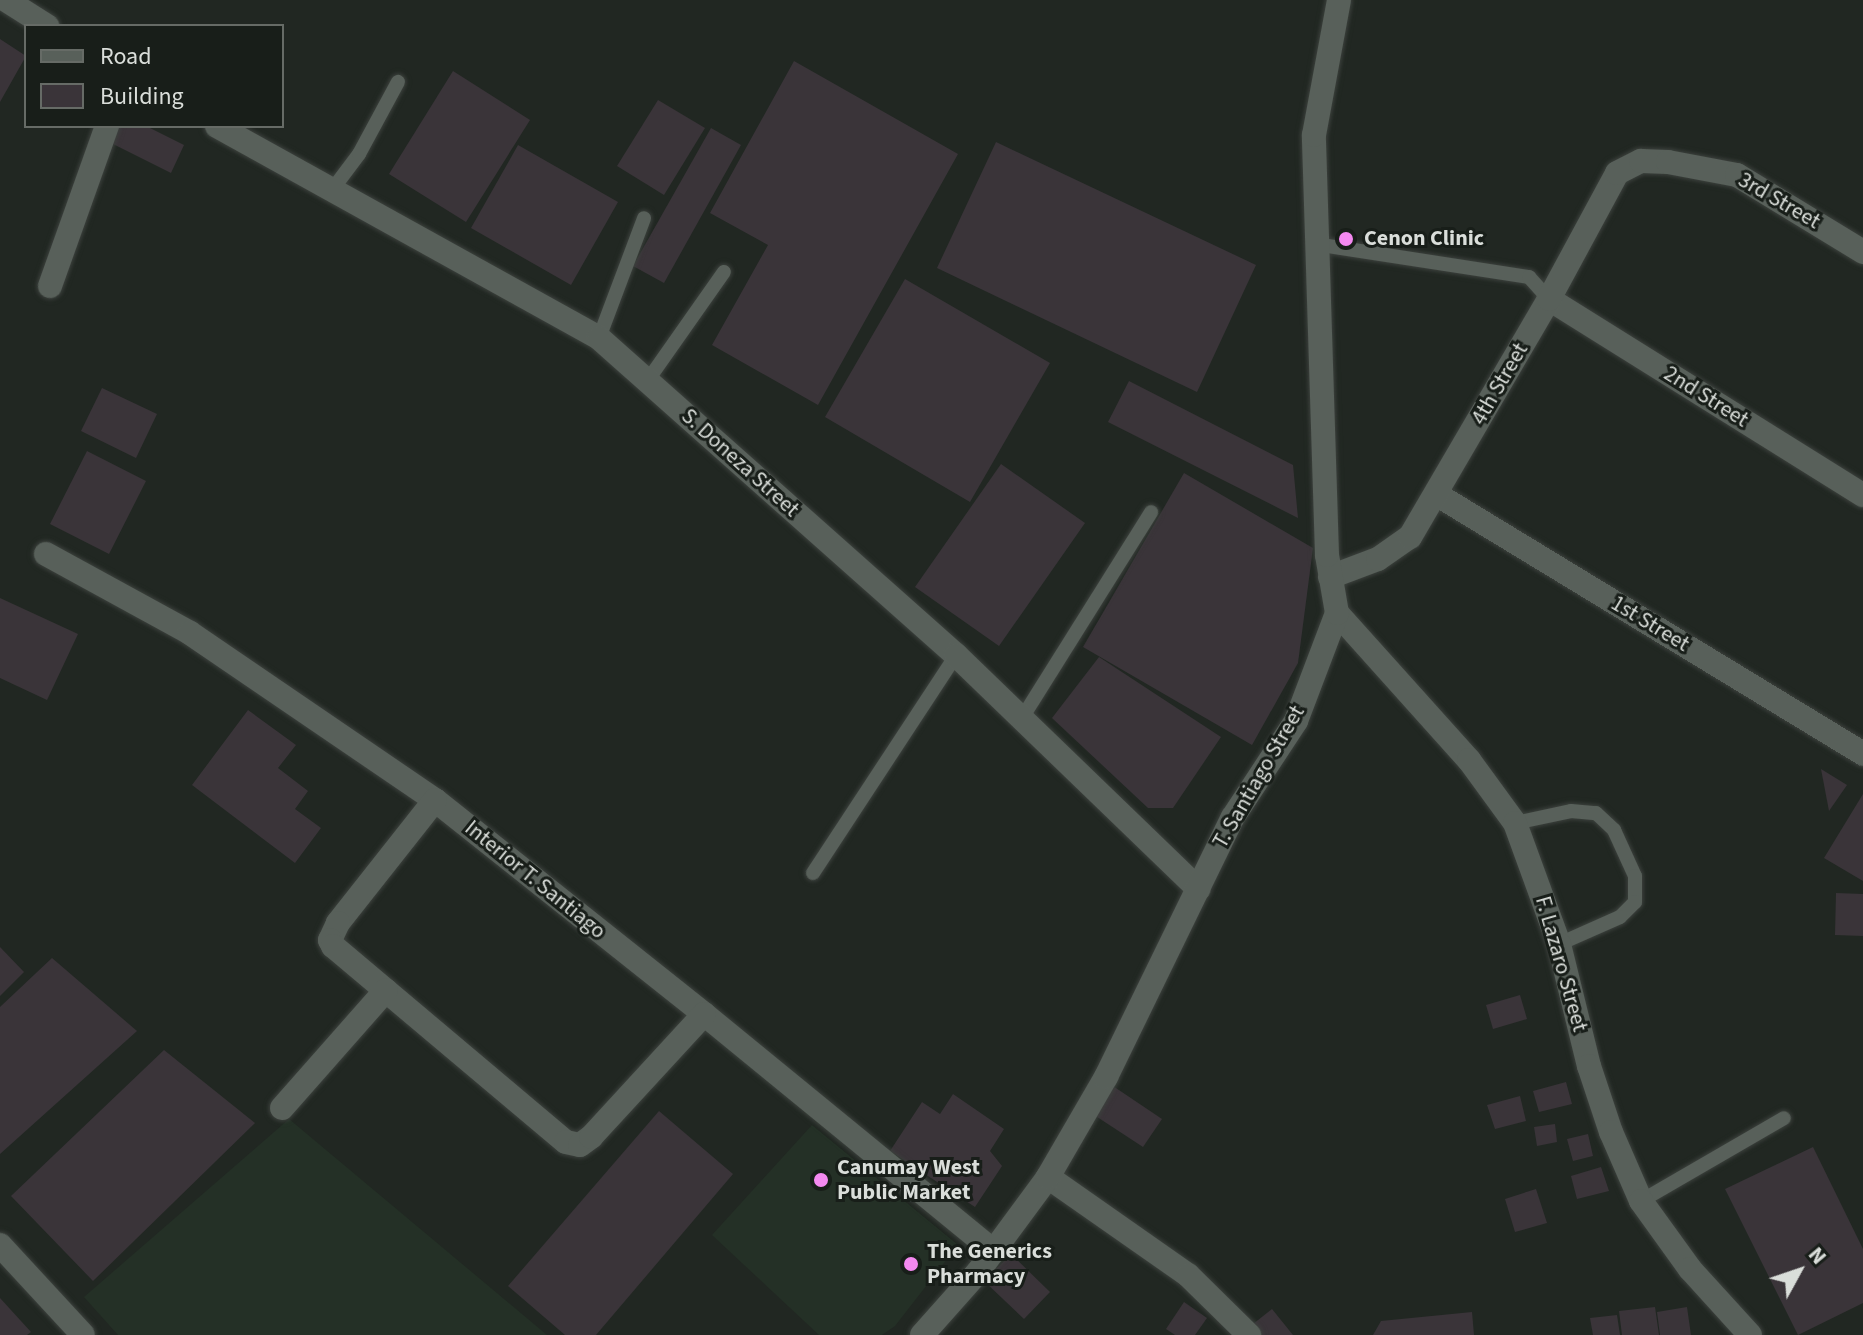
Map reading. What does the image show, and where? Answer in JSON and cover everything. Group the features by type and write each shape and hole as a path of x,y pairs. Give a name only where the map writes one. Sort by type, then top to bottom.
{"street":[{"path":"6,0 44,24"},
{"path":"1337,613 1330,577 1315,244 1314,135 1339,0"},
{"path":"50,286 106,128"},
{"name":"S. Doneza Street","path":"221,128 599,338 956,655 1198,889"},
{"name":"3rd Street","path":"1641,161 1668,162 1737,175 1863,252"},
{"name":"4th Street","path":"1330,577 1378,559 1410,537 1549,299 1617,173 1641,161"},
{"name":"2nd Street","path":"1549,299 1863,495"},
{"name":"1st Street","path":"1436,494 1863,754"},
{"name":"Interior T. Santiago","path":"46,554 190,633 435,800 994,1251"},
{"name":"F. Lazaro Street","path":"1337,613 1469,760 1515,823 1559,944 1589,1066 1611,1132 1641,1201 1690,1269 1750,1335"},
{"name":"T. Santiago Street","path":"923,1335 994,1251 1048,1177 1147,999 1233,817 1296,721 1337,613"},
{"path":"435,800 331,932 333,946 566,1142 580,1145 704,1014"},
{"path":"282,1108 386,990"},
{"path":"1048,1177 1188,1275 1249,1335"},
{"path":"0,1245 83,1335"}],"lane":[{"path":"332,190 359,154 398,82"},
{"path":"599,338 644,218"},
{"path":"1315,244 1437,266 1529,277 1549,299"},
{"path":"648,380 724,272"},
{"path":"1022,718 1151,512"},
{"path":"813,873 956,655"},
{"path":"1515,823 1571,811 1596,813 1614,830 1635,876 1635,902 1620,917 1559,944"},
{"path":"1641,1201 1784,1118"}],"shaded area":[{"path":"289,1119 547,1335 118,1335 84,1297"},
{"name":"Canumay West Public Market","path":"812,1125 958,1245 895,1326 882,1335 819,1335 712,1235"}],"building":[{"path":"0,39 24,55 24,60 0,102"},
{"path":"794,61 958,154 818,405 712,345 768,245 710,213"},
{"path":"453,71 530,120 466,222 389,174"},
{"path":"658,100 705,128 664,195 617,166"},
{"path":"118,128 150,128 184,145 171,173 111,143"},
{"path":"711,128 741,145 664,283 633,266"},
{"path":"996,142 1256,265 1197,392 937,268"},
{"path":"518,145 618,202 571,285 471,228"},
{"path":"905,279 1050,363 970,502 825,417"},
{"path":"1129,381 1293,465 1298,518 1108,422"},
{"path":"102,388 157,414 136,458 81,431"},
{"path":"87,451 146,481 109,554 50,524"},
{"path":"1001,464 1085,523 999,646 915,587"},
{"path":"1184,473 1313,548 1298,663 1252,745 1083,647"},
{"path":"0,598 78,634 47,700 0,678"},
{"path":"1099,657 1221,737 1173,808 1148,808 1052,718"},
{"path":"248,710 296,745 278,768 308,791 295,809 321,828 295,863 192,785"},
{"path":"1821,769 1847,785 1829,811"},
{"path":"1863,794 1863,881 1824,858"},
{"path":"1836,893 1863,894 1863,936 1835,935"},
{"path":"0,947 24,972 0,996"},
{"path":"52,958 137,1031 0,1154 0,1007"},
{"path":"1520,995 1527,1019 1493,1029 1486,1005"},
{"path":"164,1050 255,1123 93,1281 11,1196"},
{"path":"1107,1082 1162,1119 1143,1147 1088,1111"},
{"path":"1566,1082 1572,1104 1539,1112 1533,1091"},
{"path":"953,1094 1004,1129 990,1151 1002,1166 975,1207 890,1151 922,1102 940,1114"},
{"path":"1520,1096 1526,1121 1495,1129 1487,1105"},
{"path":"659,1111 733,1174 596,1335 565,1335 508,1286"},
{"path":"1555,1124 1557,1142 1537,1146 1534,1127"},
{"path":"1588,1134 1593,1156 1573,1161 1567,1139"},
{"path":"1813,1147 1863,1249 1863,1303 1798,1335 1725,1189"},
{"path":"1601,1167 1609,1191 1577,1199 1571,1176"},
{"path":"1536,1189 1547,1223 1515,1232 1505,1199"},
{"path":"1011,1254 1050,1292 1024,1319 984,1281"},
{"path":"0,1298 31,1332 27,1335 0,1335"},
{"path":"1184,1302 1207,1318 1195,1335 1175,1335 1166,1329"},
{"path":"1655,1307 1659,1335 1622,1335 1619,1311"},
{"path":"1687,1307 1691,1335 1660,1335 1657,1312"},
{"path":"1272,1309 1293,1335 1262,1335 1253,1324"},
{"path":"1472,1312 1474,1335 1373,1335 1381,1321"},
{"path":"1617,1315 1620,1335 1593,1335 1590,1318"}],"place":[{"name":"Cenon Clinic","path":"1346,239"},
{"name":"Canumay West Public Market","path":"821,1180"},
{"name":"The Generics Pharmacy","path":"911,1264"}]}
